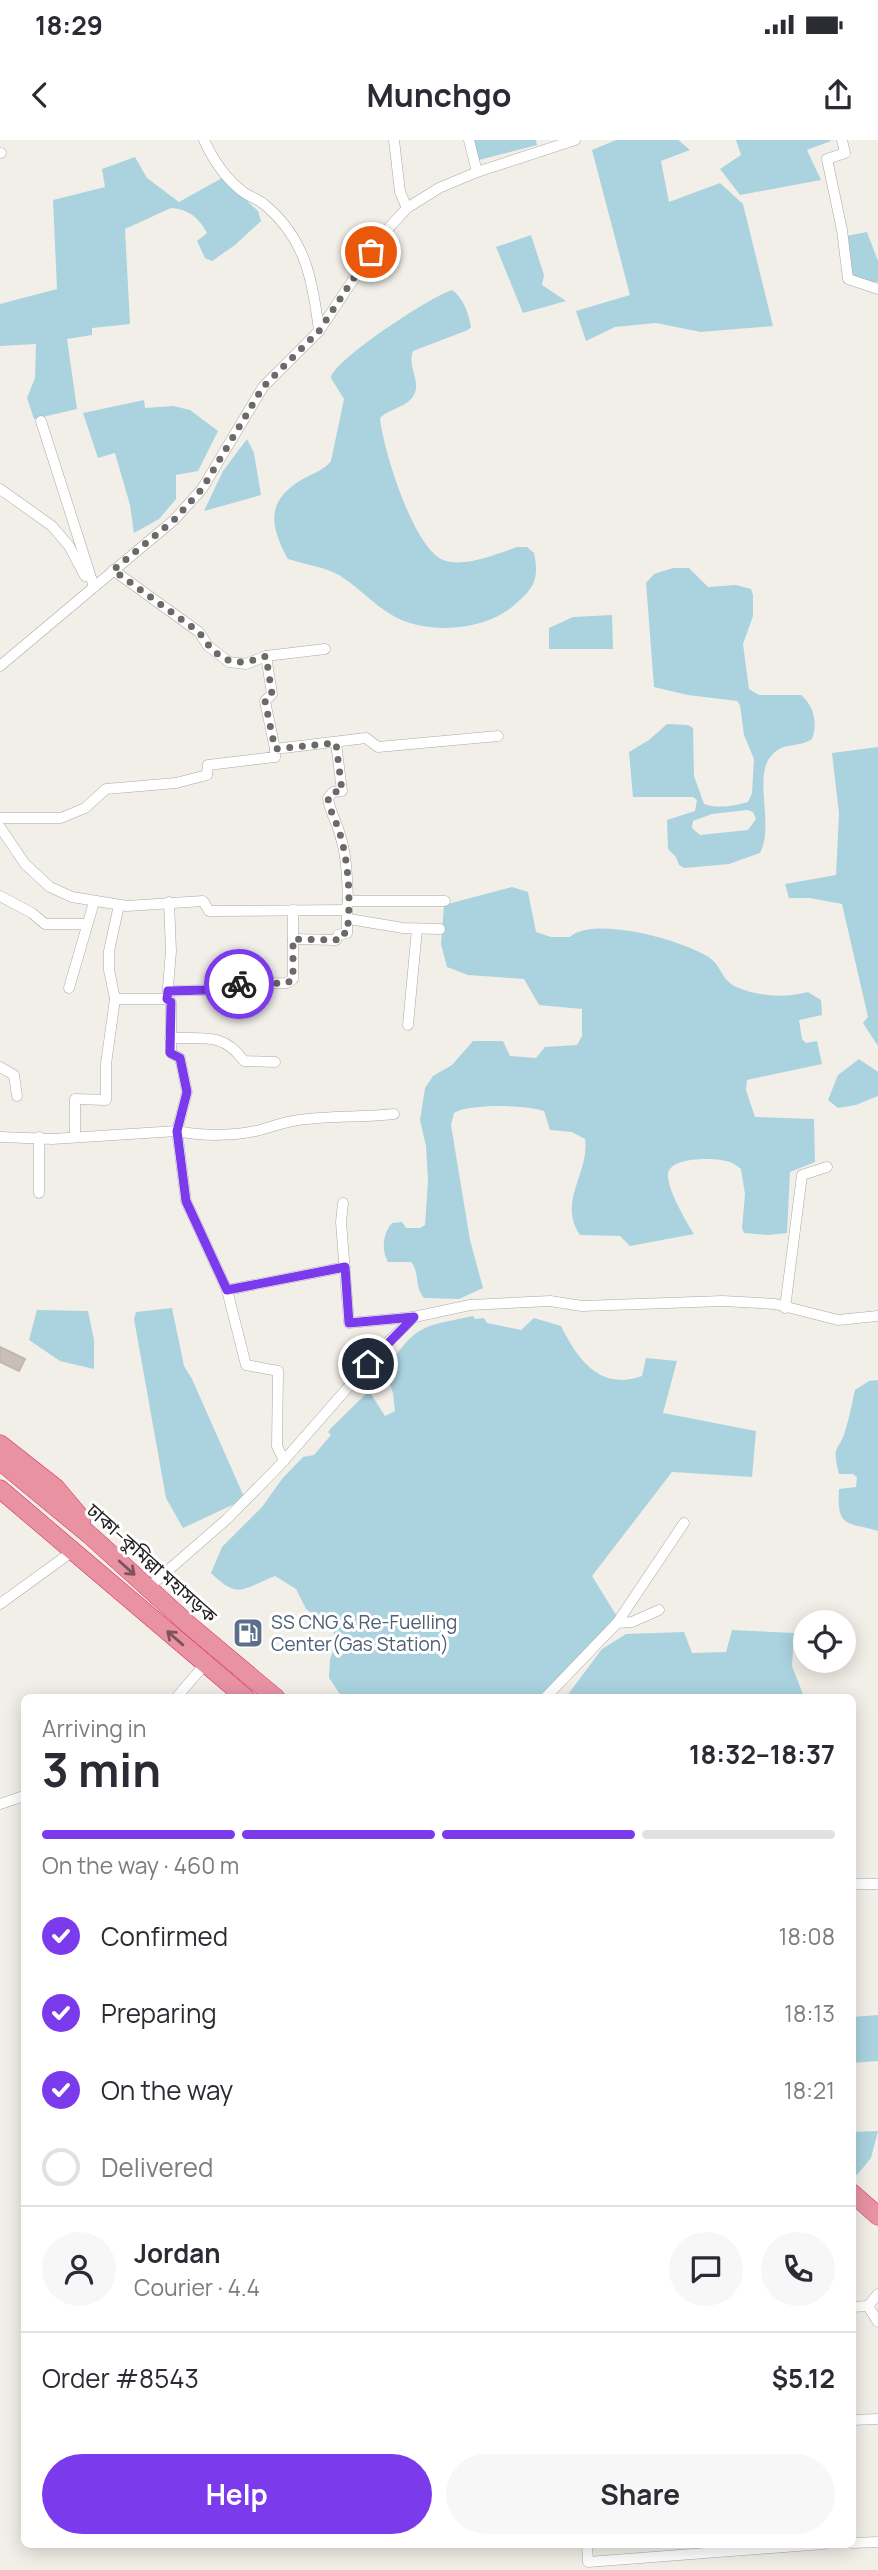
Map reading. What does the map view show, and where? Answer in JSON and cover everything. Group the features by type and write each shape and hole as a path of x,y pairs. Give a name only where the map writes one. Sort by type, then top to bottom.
{"highway":[{"path":"0,1444 73,1505 92,1537"},
{"name":"ঢাকা–কুমিল্লা মহাসড়ক","path":"0,1461 92,1537 270,1694"},
{"name":"ঢাকা–কুমিল্লা মহাসড়ক","path":"0,1489 241,1694"},
{"path":"866,2212 878,2231"}],"street":[{"path":"204,140 214,163 243,192 265,204 285,227 307,262 319,331"},
{"path":"394,140 400,192 407,208"},
{"path":"469,140 477,172"},
{"path":"0,666 174,520 202,489 263,387 319,331 384,232 407,208 439,188 477,172 575,140"},
{"path":"842,140 845,153 827,159 842,230 848,279 878,289"},
{"path":"41,421 93,588"},
{"path":"0,489 52,526 69,546 93,588"},
{"path":"113,570 199,632 208,646 229,662 246,664 266,656 325,649"},
{"path":"0,818 61,818 85,808 106,789 176,783 206,775 208,765 275,757 265,701 272,694 266,656"},
{"path":"275,749 366,738 378,747 498,736"},
{"path":"293,939 336,940 338,934 347,933 345,855 339,830 330,813 328,798 333,792 342,791 336,743"},
{"path":"0,827 25,864 50,887 72,897 94,902 118,905 203,901 209,911 348,910 445,901"},
{"path":"0,896 45,923 86,924"},
{"path":"69,988 94,902"},
{"path":"169,902 170,1053 180,1058 187,1092 177,1131 186,1201 227,1290 246,1364 278,1371 277,1446 284,1461"},
{"path":"75,1137 75,1100 106,1100 106,1064 115,999 109,970 109,951 118,905"},
{"path":"115,999 168,995 238,984 287,983 293,979 293,910"},
{"path":"348,910 417,929 440,929"},
{"path":"408,1025 417,929"},
{"path":"170,1038 220,1040 233,1046 244,1061 275,1062"},
{"path":"0,1067 14,1075 17,1096"},
{"path":"0,1137 75,1137 177,1131 232,1135 290,1121 340,1115 394,1114"},
{"path":"39,1138 39,1193"},
{"path":"785,1308 802,1175 827,1167"},
{"path":"342,1203 349,1323 414,1317 470,1305 550,1301 582,1306 723,1301 775,1304 838,1320 878,1316"},
{"path":"227,1290 345,1267"},
{"path":"149,1587 228,1519 284,1461 385,1345 414,1317"},
{"path":"549,1694 617,1623 684,1523"},
{"path":"0,1604 73,1551"},
{"path":"617,1623 632,1622 659,1611"},
{"path":"179,1694 205,1664"},
{"path":"0,1804 21,1797"},
{"path":"856,1884 878,1884"},
{"path":"856,2307 868,2306 878,2294"},
{"path":"868,2306 878,2322"},
{"path":"856,2420 878,2418"},
{"path":"856,2543 878,2542"},
{"path":"587,2548 588,2566 781,2548"}],"water":[{"path":"474,140 536,140 537,145 479,160"},
{"path":"616,140 678,140 690,150 661,161 669,202 720,183 743,204 773,326 701,332 656,323 615,327 586,341 576,311 630,295 592,150"},
{"path":"736,140 831,141 807,150 821,180 740,195 720,169 741,155"},
{"path":"135,157 147,178 179,202 222,178 258,211 261,221 235,245 212,261 205,258 197,241 207,233 197,219 183,210 171,208 125,229 130,324 92,328 92,335 67,339 77,409 34,419 27,398 35,378 36,344 0,346 0,304 57,289 53,200 105,187 102,169"},
{"path":"867,232 878,261 878,282 874,283 852,276 846,236"},
{"path":"531,235 544,275 542,285 566,301 523,313 496,247"},
{"path":"452,290 465,306 471,327 413,351 412,364 416,383 414,395 409,401 380,418 393,473 421,537 443,560 470,561 517,547 527,547 534,553 536,571 533,584 525,595 499,615 469,626 435,628 403,621 383,610 339,575 288,559 277,535 274,514 282,496 291,487 331,461 344,399 331,378 336,370 385,330 425,303"},
{"path":"144,400 145,408 173,406 190,410 218,431 198,471 176,475 176,499 159,519 134,533 130,505 115,453 98,458 83,413"},
{"path":"247,439 254,453 261,495 204,511 223,471"},
{"path":"673,568 689,568 708,587 736,585 751,589 753,616 743,644 749,689 759,695 801,695 814,715 812,739 781,748 766,764 763,787 765,829 760,853 729,864 684,868 668,849 667,820 695,811 697,800 693,797 633,797 629,752 649,740 667,724 688,725 693,728 694,776 704,804 731,806 748,802 752,793 754,759 744,735 740,705 737,701 688,695 654,687 646,583 654,574","holes":["747,810 753,812 756,819 748,830 700,835 692,828 693,821 712,814"]},
{"path":"612,615 613,649 549,649 549,628 573,617"},
{"path":"878,747 878,1046 863,1023 868,1017 842,904 810,898 789,898 785,884 836,875 839,813 832,753"},
{"path":"512,887 528,892 536,932 551,937 570,937 582,931 618,929 661,938 710,958 730,983 743,990 771,995 808,992 821,1000 822,1015 799,1020 802,1039 806,1043 817,1041 822,1064 747,1080 746,1090 755,1117 814,1119 815,1162 790,1172 787,1233 744,1233 742,1228 745,1194 741,1169 733,1163 707,1159 677,1164 668,1174 674,1196 694,1234 630,1246 620,1236 580,1235 572,1210 583,1164 585,1139 572,1132 550,1130 544,1111 512,1106 485,1106 454,1113 451,1125 470,1240 483,1288 459,1299 424,1298 411,1262 388,1262 384,1242 392,1223 402,1222 406,1228 420,1228 425,1225 428,1181 426,1146 420,1120 425,1088 433,1076 452,1065 473,1041 503,1041 510,1056 536,1058 545,1047 577,1045 582,1036 582,1009 539,1005 524,979 468,975 447,967 441,944 444,905"},
{"path":"859,1059 878,1072 878,1096 856,1105 838,1108 828,1100 838,1075"},
{"path":"172,1308 184,1366 245,1499 183,1528 166,1498 134,1319 136,1312"},
{"path":"37,1310 88,1311 94,1340 94,1369 60,1361 29,1340"},
{"path":"473,1316 475,1319 484,1318 487,1323 521,1330 534,1318 561,1326 583,1361 602,1376 614,1379 627,1380 642,1376 646,1358 677,1361 663,1413 756,1431 752,1477 672,1472 592,1576 618,1618 544,1694 340,1694 329,1678 330,1659 336,1643 333,1629 306,1609 296,1589 275,1576 248,1588 235,1589 228,1587 211,1573 222,1547 262,1507 282,1479 303,1457 314,1455 331,1435 328,1432 331,1428 369,1391 385,1416 395,1411 393,1393 385,1371 412,1336 441,1323"},
{"path":"878,1380 878,1531 853,1525 843,1518 840,1512 839,1489 856,1487 857,1477 853,1474 839,1474 836,1452 855,1390 869,1381"},
{"path":"732,1630 793,1633 793,1673 803,1694 568,1694 602,1649 626,1634 684,1632 692,1653 726,1652"},
{"path":"878,2015 878,2061 856,2063 856,2017"},
{"path":"878,2131 871,2158 857,2175 856,2174 856,2132"}],"building":[{"path":"0,1347 25,1359 19,1371 0,1362"}],"way so far":[{"path":"239,984 287,983 293,979 293,939 336,940 338,934 347,933 349,919 345,855 339,830 330,813 328,798 333,792 342,791 336,743 275,749 265,701 272,694 266,656 246,664 229,662 208,646 199,632 113,570 174,520 202,489 263,387 319,331 371,252"}],"place":[{"name":"SS CNG & Re-Fuelling Center(Gas Station)","path":"248,1633"}],"route":[{"path":"239,984 206,990 168,991 167,999 171,1002 170,1053 180,1058 187,1081 187,1092 177,1131 186,1201 227,1290 345,1267 349,1323 414,1317 368,1364"}]}
